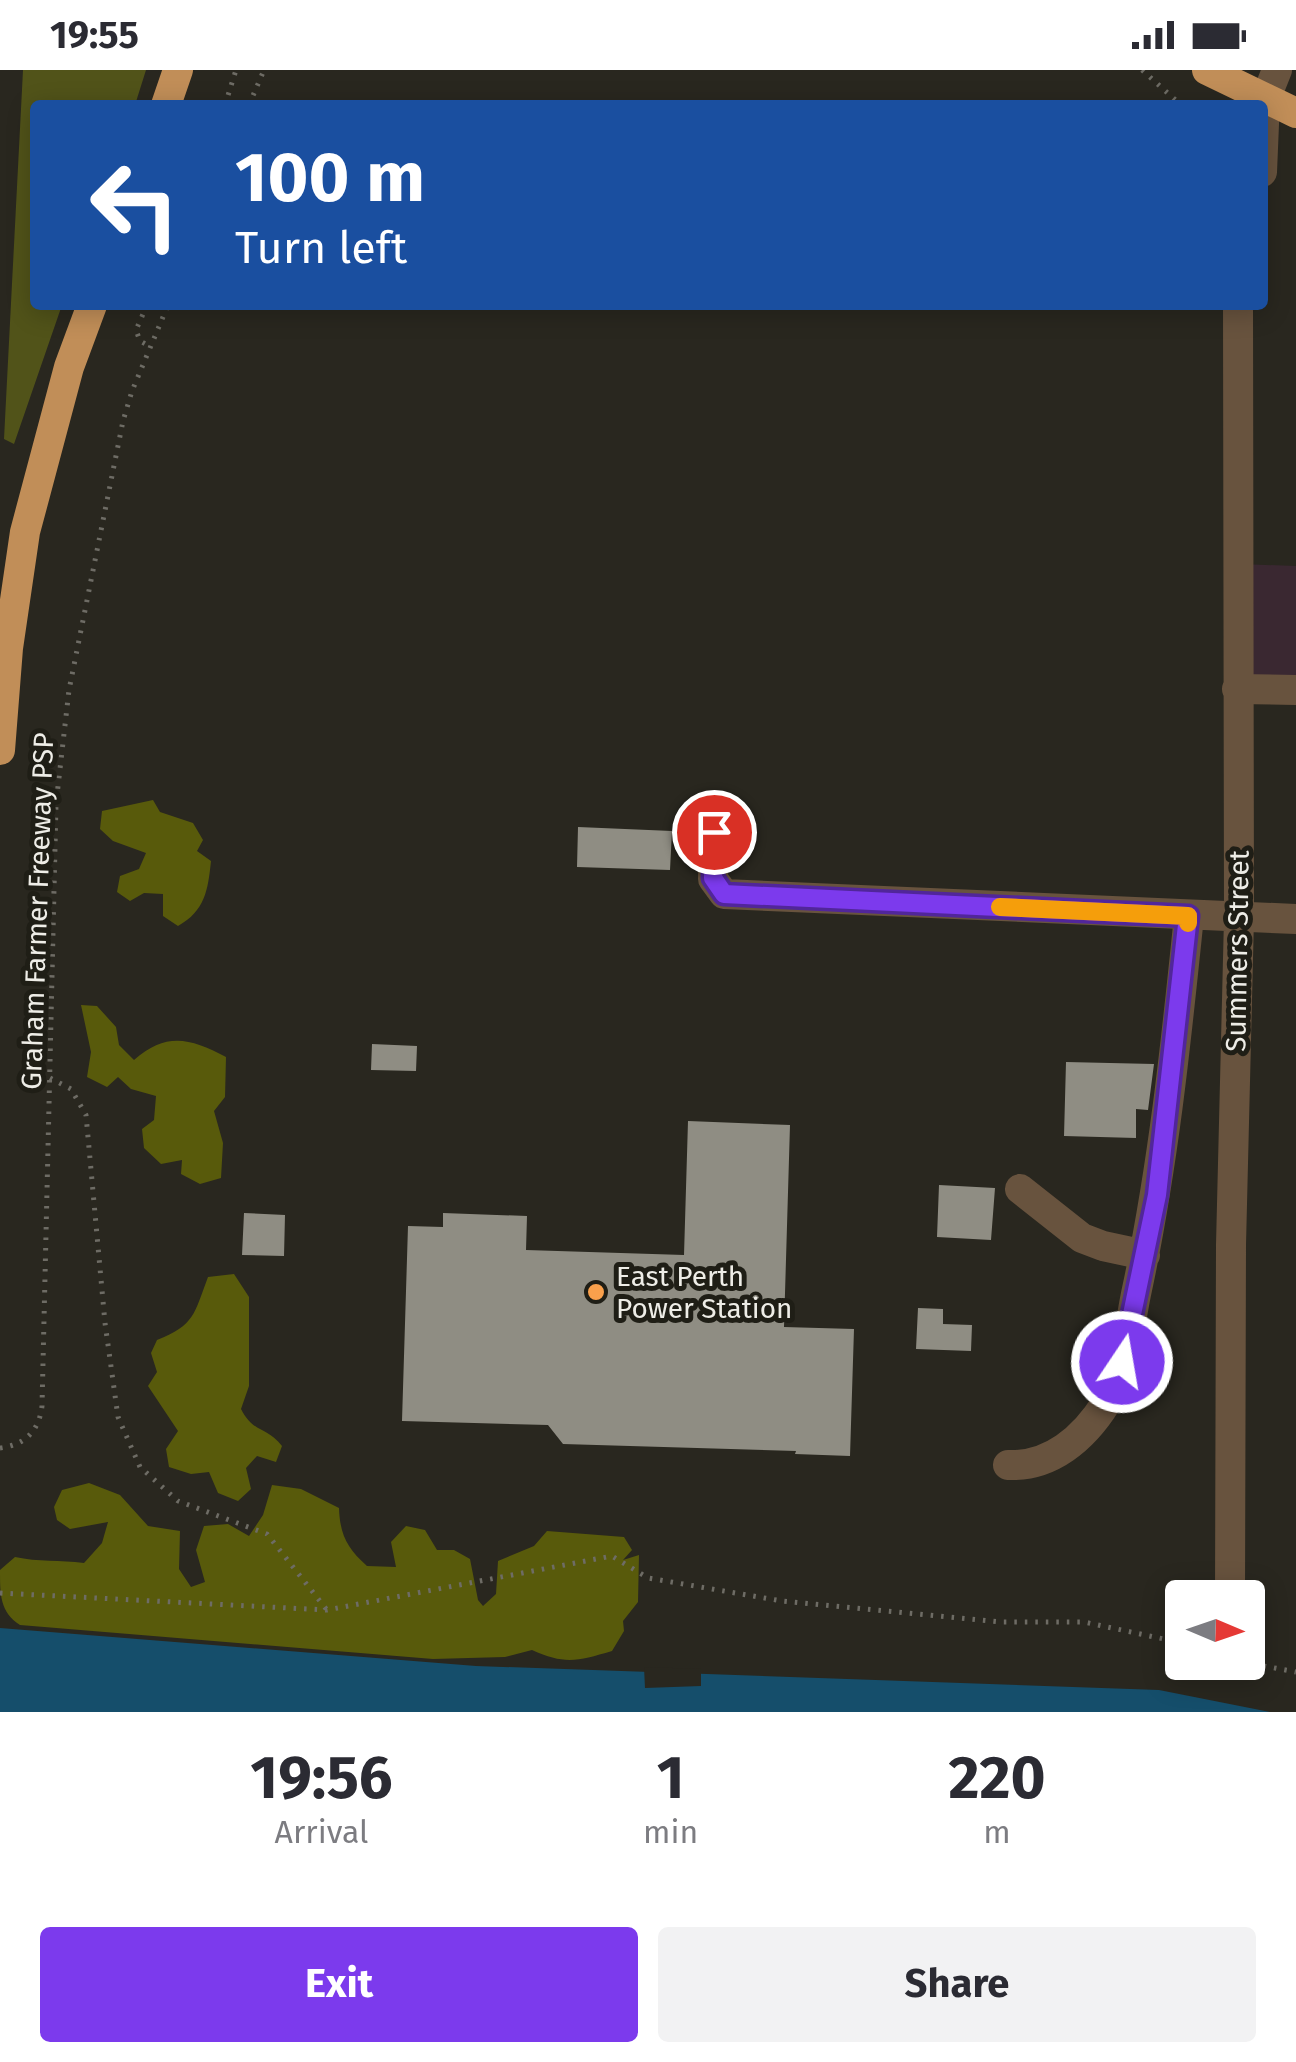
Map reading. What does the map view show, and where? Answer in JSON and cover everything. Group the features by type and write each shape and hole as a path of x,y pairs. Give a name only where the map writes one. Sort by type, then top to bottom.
{"highway":[{"path":"168,100 178,70"},
{"path":"1225,82 1265,100"},
{"path":"1268,101 1296,113"},
{"path":"0,750 8,648 25,532 69,367 90,310"}],"street":[{"path":"1265,100 1277,70"},
{"name":"Summers Street","path":"1230,1580 1232,1245 1240,918 1238,310"},
{"path":"1237,689 1296,690"},
{"path":"714,832 713,878 724,894 1296,919"},
{"path":"1008,1466 1026,1466 1052,1456 1082,1436 1108,1400 1122,1362 1157,1195 1188,916"},
{"path":"1020,1189 1082,1238 1145,1254"}],"path":[{"path":"227,100 236,70"},
{"path":"251,100 264,70"},
{"path":"1142,70 1176,100"},
{"path":"146,310 136,330 140,341 152,348"},
{"name":"Graham Farmer Freeway PSP","path":"0,1448 24,1440 36,1429 41,1414 56,804 65,717 123,421 166,310"},
{"path":"50,1078 71,1089 86,1115 105,1323 118,1416 140,1468 178,1500 267,1534 327,1610"},
{"path":"0,1594 327,1610 612,1556 648,1578 782,1601 1001,1622 1084,1622 1165,1639"},
{"path":"1265,1666 1296,1672"}],"shaded area":[{"path":"23,70 146,70 137,100 30,100 30,310 60,310 14,444 4,439"},
{"path":"1240,564 1296,566 1296,690 1237,689"},
{"path":"153,800 160,812 193,823 203,840 197,851 211,861 204,899 194,914 178,926 163,916 163,894 144,893 130,901 117,892 120,876 139,869 146,853 113,841 100,829 102,811"},
{"path":"81,1005 97,1006 116,1027 119,1045 134,1060 157,1045 178,1041 226,1057 225,1097 214,1111 223,1143 221,1178 200,1184 181,1174 182,1160 161,1164 144,1148 142,1129 154,1120 156,1096 131,1089 118,1077 107,1087 87,1077 91,1052"},
{"path":"234,1274 249,1297 249,1386 241,1409 251,1423 282,1446 276,1462 257,1456 246,1468 251,1489 238,1501 218,1493 209,1472 191,1474 169,1467 166,1449 178,1431 148,1386 157,1372 151,1353 157,1340 192,1317 208,1277"},
{"path":"89,1483 120,1495 148,1526 180,1531 179,1569 191,1587 205,1582 196,1550 204,1526 228,1524 249,1536 263,1515 272,1485 301,1489 339,1508 346,1540 367,1566 396,1567 391,1542 406,1526 425,1530 437,1550 454,1550 470,1559 478,1600 483,1606 496,1594 498,1561 534,1546 547,1531 624,1537 632,1550 623,1560 639,1555 638,1602 623,1621 624,1631 612,1651 572,1660 532,1650 505,1657 433,1659 20,1625 2,1602 0,1570 15,1557 84,1563 102,1543 108,1522 70,1529 57,1520 54,1507 62,1490"}],"water":[{"path":"0,1628 476,1666 1159,1690 1270,1712 0,1712"}],"pier":[{"path":"644,1667 701,1669 701,1686 645,1688"}],"building":[{"path":"578,827 672,831 670,870 577,867"},
{"path":"372,1044 417,1046 416,1071 371,1070"},
{"path":"1066,1062 1154,1064 1148,1110 1136,1109 1136,1138 1064,1136"},
{"name":"East Perth Power Station","path":"688,1121 790,1125 784,1327 854,1329 850,1456 563,1444 548,1425 402,1421 408,1226 443,1227 443,1213 527,1216 526,1250 684,1255"},
{"path":"939,1185 995,1188 991,1240 937,1237"},
{"path":"244,1213 285,1215 284,1256 242,1255"},
{"path":"918,1308 943,1309 943,1324 972,1325 971,1351 916,1349"}],"slow traffic":[{"path":"1000,907 1188,916 1188,923"}],"place":[{"name":"East Perth Power Station","path":"596,1292"}],"route":[{"path":"714,832 713,878 724,894 1188,916 1157,1195 1122,1362"}]}
